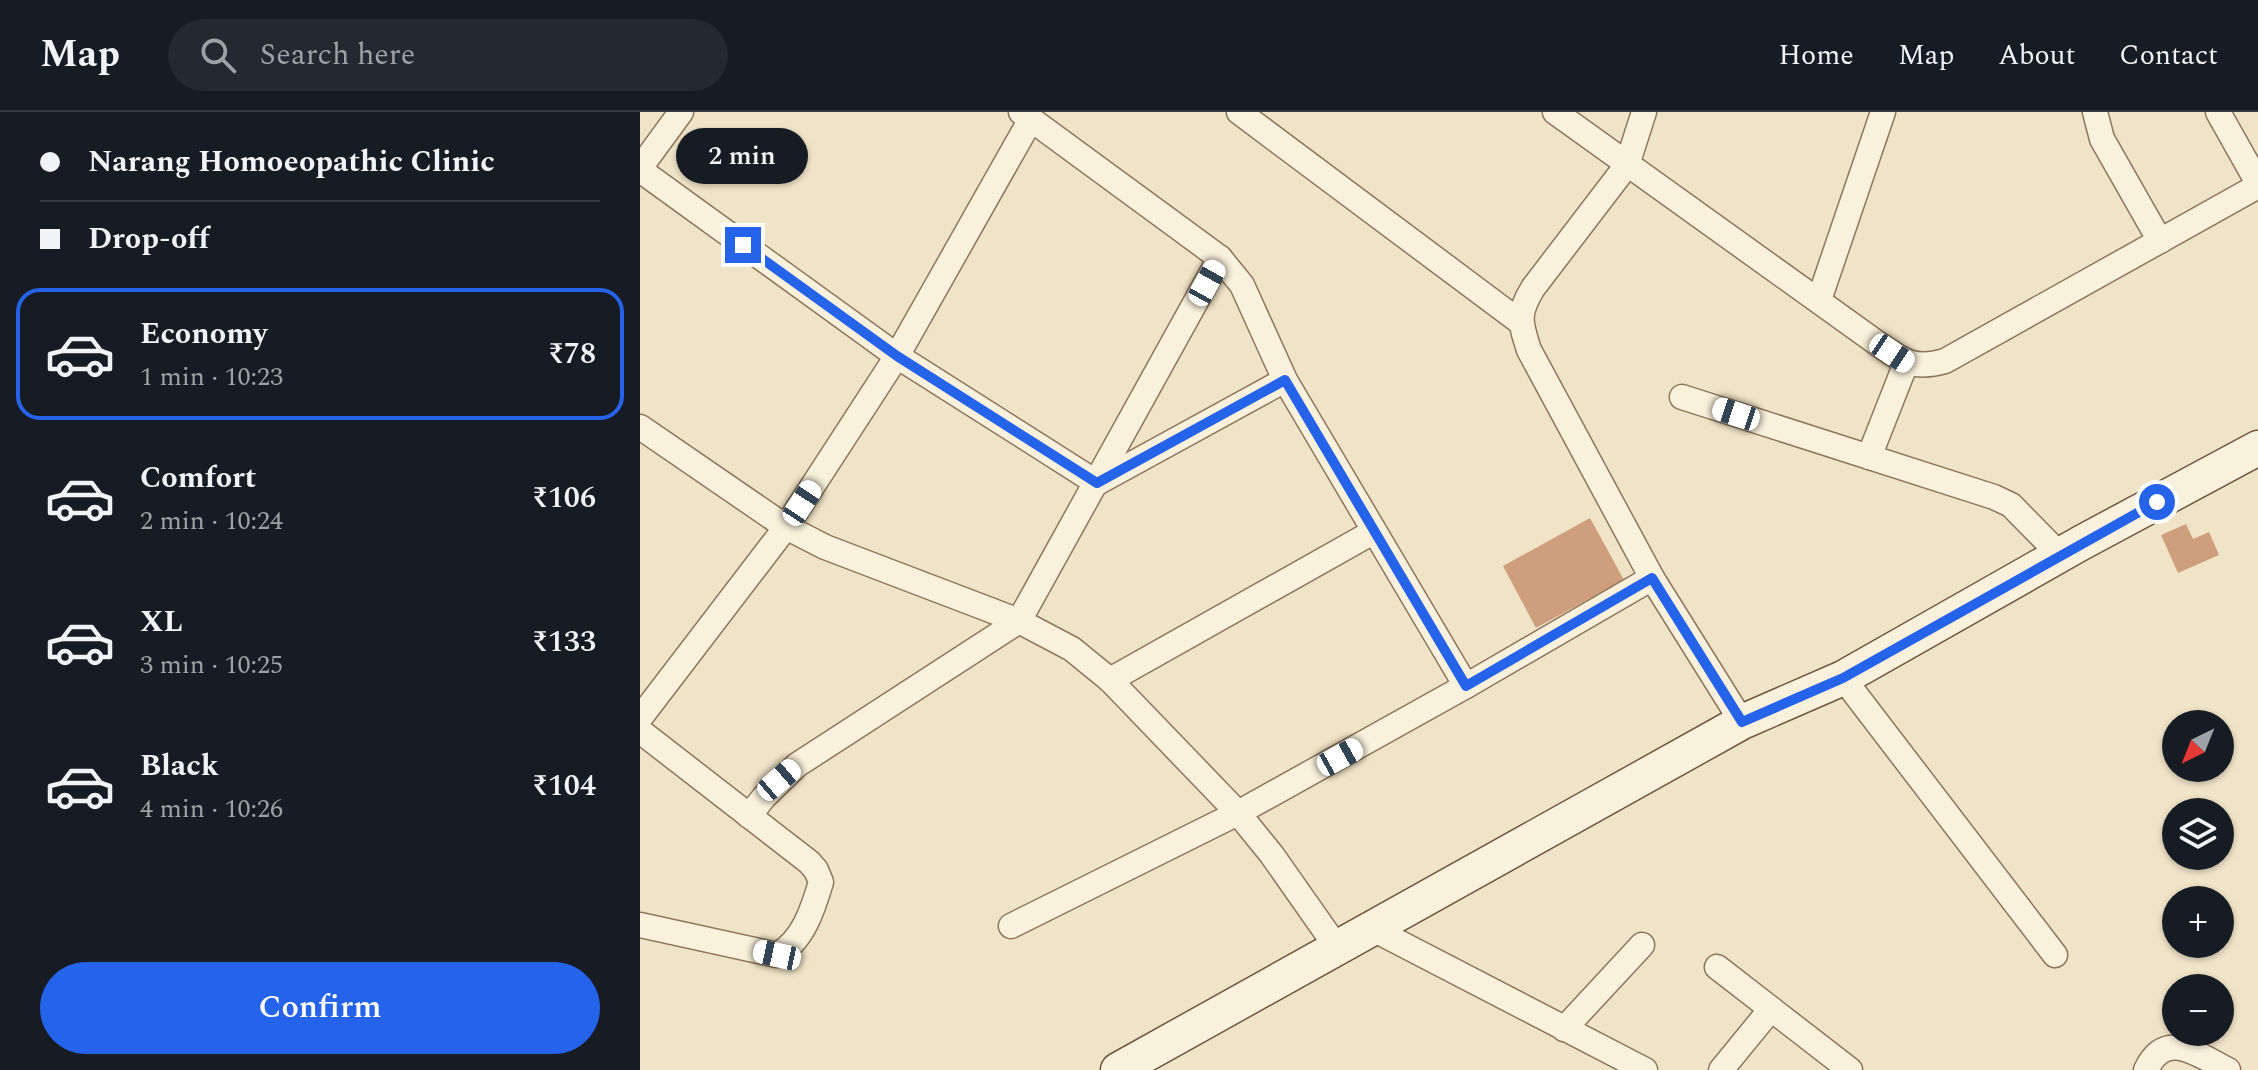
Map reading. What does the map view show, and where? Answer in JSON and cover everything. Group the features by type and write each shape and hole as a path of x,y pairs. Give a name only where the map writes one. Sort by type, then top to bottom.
{"main road":[{"path":"1118,1070 1742,722 1843,678 2258,448"}],"street":[{"path":"681,112 640,169 897,356 1097,483"},
{"path":"1239,112 1520,322"},
{"path":"1555,112 1906,363 1928,366 1945,361 2258,184 2218,112"},
{"path":"1644,112 1627,165 1533,288 1522,305 1520,322 1529,350 1652,578 1742,722"},
{"path":"1819,300 1883,112"},
{"path":"2095,112 2102,139 2160,241"},
{"path":"640,718 786,527 897,356 1026,116 1220,258 1242,285 1285,380 1466,686"},
{"path":"749,816 779,780 806,758 1019,621 1220,258"},
{"path":"1869,457 1906,363"},
{"path":"1097,483 1285,380"},
{"path":"1682,397 1994,497 2011,505 2060,555"},
{"path":"640,427 786,527 858,562 1019,621 1072,649 1110,680 1238,813 1272,855 1338,949"},
{"path":"1110,680 1373,532"},
{"path":"1011,926 1238,813 1652,578"},
{"path":"1843,678 2055,955"},
{"path":"640,731 809,862 821,882 799,937 789,949 777,955 640,925"},
{"path":"1373,929 1645,1070"},
{"path":"1564,1029 1642,945"},
{"path":"1717,967 1850,1070"},
{"path":"1721,1070 1771,1009"},
{"path":"2146,1070 2157,1052 2170,1046 2187,1050 2228,1070"}],"building":[{"path":"1590,518 1624,580 1536,628 1503,566"},
{"path":"2186,524 2193,539 2209,532 2219,555 2178,573 2161,535"}],"route":[{"path":"743,245 897,356 1097,483 1285,380 1466,686 1652,578 1742,722 1843,678 2157,502"}]}
